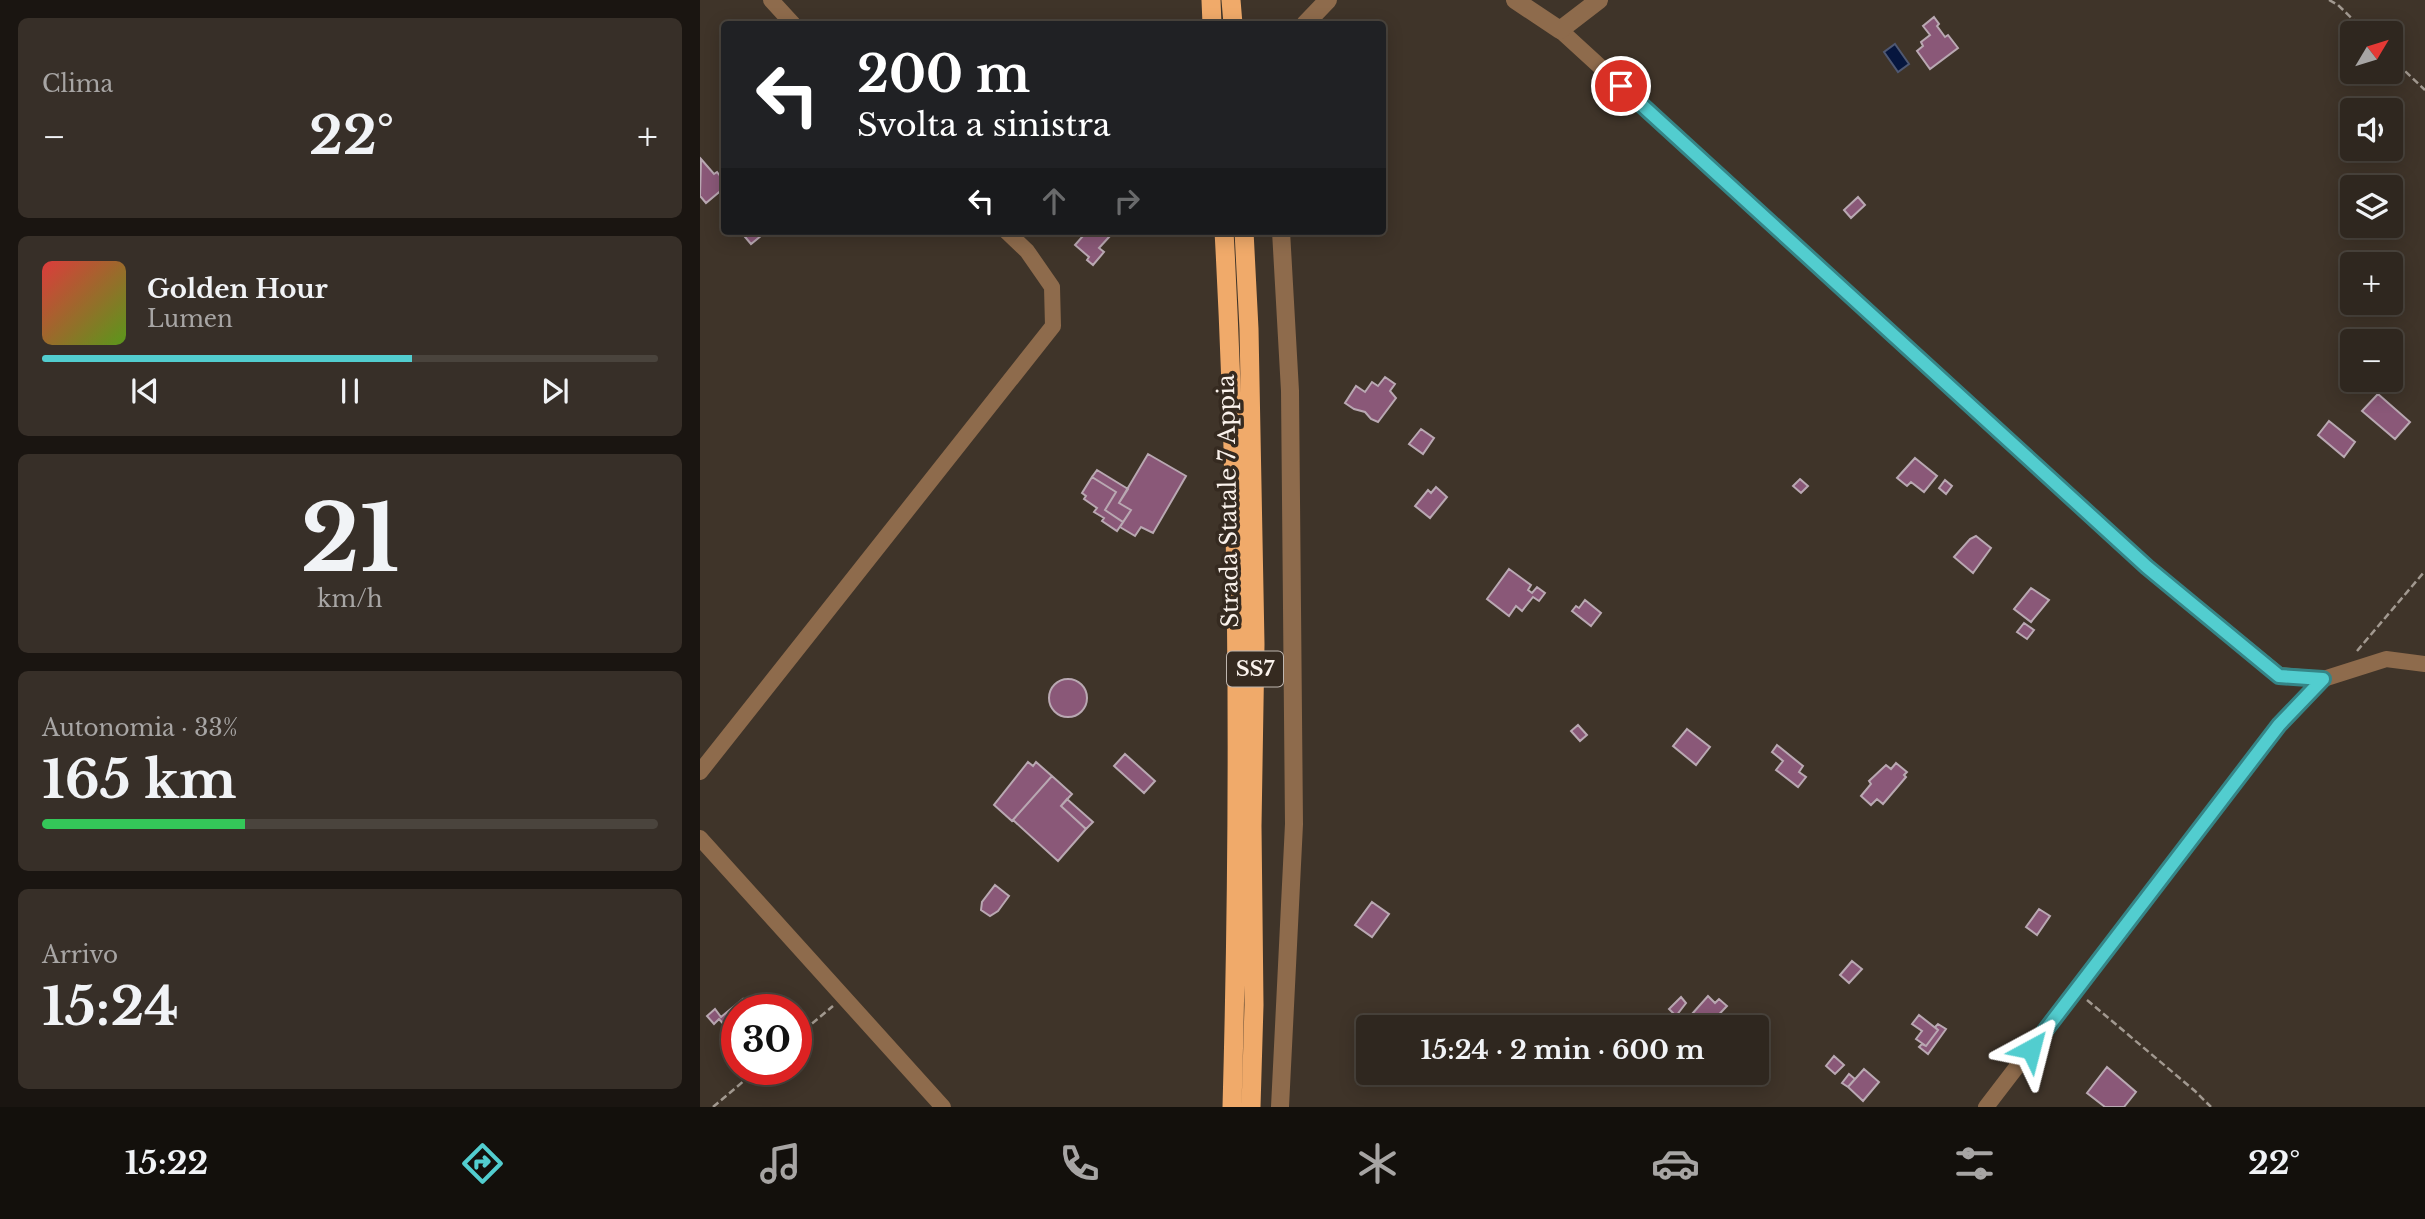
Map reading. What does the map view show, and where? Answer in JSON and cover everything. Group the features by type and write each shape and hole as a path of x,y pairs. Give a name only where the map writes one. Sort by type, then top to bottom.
{"highway":[{"path":"1211,0 1212,21"},
{"path":"1231,0 1233,21"},
{"name":"Strada Statale 7 Appia","path":"1224,235 1236,643 1232,1107"},
{"name":"Strada Statale 7 Appia","path":"1244,235 1249,330 1255,644 1252,826 1254,1005 1251,1107"}],"street":[{"path":"771,0 790,21"},
{"path":"1308,21 1328,0"},
{"path":"1515,0 1560,30 2147,567 2279,676 2330,677 2386,659 2425,664"},
{"path":"1560,30 1599,0"},
{"path":"700,772 1053,326 1052,287 1027,251 1010,235"},
{"path":"1280,1107 1294,824 1290,391 1281,235"},
{"path":"1986,1107 2279,725 2330,677"},
{"path":"700,838 943,1107"}],"path":[{"path":"2329,0 2355,21"},
{"path":"2403,69 2425,90"},
{"path":"2330,677 2425,571"},
{"path":"2076,991 2117,1023 2211,1107"},
{"path":"812,1024 844,997"},
{"path":"713,1107 739,1085"}],"water":[{"path":"1895,44 1909,64 1898,72 1884,52"}],"building":[{"path":"1934,17 1945,37 1948,35 1958,48 1930,69 1917,51 1923,46 1921,42 1930,35 1923,26"},
{"path":"701,159 714,174 717,172 721,177 721,190 706,203 700,196"},
{"path":"1858,197 1865,205 1851,218 1844,210"},
{"path":"743,235 762,235 751,244"},
{"path":"1083,236 1110,236 1099,248 1104,252 1093,265 1087,260 1089,257 1075,245"},
{"path":"1385,377 1395,384 1390,391 1396,398 1378,422 1365,412 1345,403 1356,386 1365,392 1372,382 1378,386"},
{"path":"2378,394 2410,422 2395,439 2362,411"},
{"path":"2329,421 2355,442 2344,457 2318,435"},
{"path":"1421,429 1434,438 1423,454 1409,444"},
{"path":"1148,454 1186,476 1153,533 1141,527 1135,536 1120,527 1131,510 1119,503"},
{"path":"1915,458 1937,476 1924,492 1911,482 1907,486 1897,478"},
{"path":"1097,470 1128,489 1119,503 1131,510 1123,522 1105,510 1116,492 1092,477"},
{"path":"1092,477 1116,492 1105,510 1123,522 1117,531 1102,521 1104,518 1094,512 1097,508 1084,499 1086,496 1082,493"},
{"path":"1800,479 1808,486 1801,493 1793,486"},
{"path":"1945,480 1952,486 1946,494 1939,488"},
{"path":"1436,487 1447,497 1430,518 1415,506 1428,490 1431,493"},
{"path":"1976,536 1991,548 1973,573 1954,557"},
{"path":"1509,569 1531,585 1528,590 1532,593 1537,587 1545,593 1539,601 1533,597 1522,611 1516,606 1509,616 1487,599"},
{"path":"2031,588 2049,600 2031,622 2014,609"},
{"path":"1585,600 1601,613 1591,626 1572,611 1576,606 1579,608"},
{"path":"2024,623 2034,630 2027,639 2017,632"},
{"path":"1068,679 1081,685 1087,698 1081,711 1068,717 1055,711 1049,698 1055,685"},
{"path":"1578,725 1587,735 1580,741 1571,731"},
{"path":"1687,729 1710,747 1696,765 1673,746"},
{"path":"1777,745 1803,766 1799,772 1806,777 1798,787 1776,770 1783,761 1772,752"},
{"path":"1125,754 1155,781 1144,793 1114,766"},
{"path":"1028,762 1033,766 1036,762 1052,776 1012,821 994,805"},
{"path":"1896,763 1907,772 1904,775 1906,777 1883,804 1877,799 1871,805 1861,796 1871,784 1869,781 1886,765 1891,769"},
{"path":"1052,776 1072,794 1061,806 1086,829 1058,861 1013,820"},
{"path":"1067,799 1093,822 1086,829 1061,806"},
{"path":"995,885 1009,896 998,911 990,916 981,910 982,902"},
{"path":"1372,902 1389,914 1372,937 1355,925"},
{"path":"2039,909 2050,916 2037,935 2026,927"},
{"path":"1852,961 1862,969 1849,983 1840,975"},
{"path":"1708,996 1715,1003 1719,999 1727,1006 1718,1015 1692,1014"},
{"path":"1681,997 1686,1003 1677,1015 1669,1009"},
{"path":"715,1009 721,1021 719,1019 714,1024 707,1016"},
{"path":"1919,1015 1938,1030 1926,1046 1916,1039 1922,1031 1912,1024"},
{"path":"1938,1024 1946,1029 1928,1054 1919,1047 1922,1044 1926,1046 1938,1030 1935,1027"},
{"path":"1834,1056 1844,1065 1835,1074 1826,1066"},
{"path":"2107,1067 2136,1092 2124,1107 2105,1107 2087,1093"},
{"path":"1864,1069 1879,1082 1863,1101 1848,1087"},
{"path":"1849,1074 1855,1079 1848,1087 1842,1083"}],"route":[{"path":"1621,86 2147,567 2279,676 2323,679 2279,725 2031,1049"}]}
